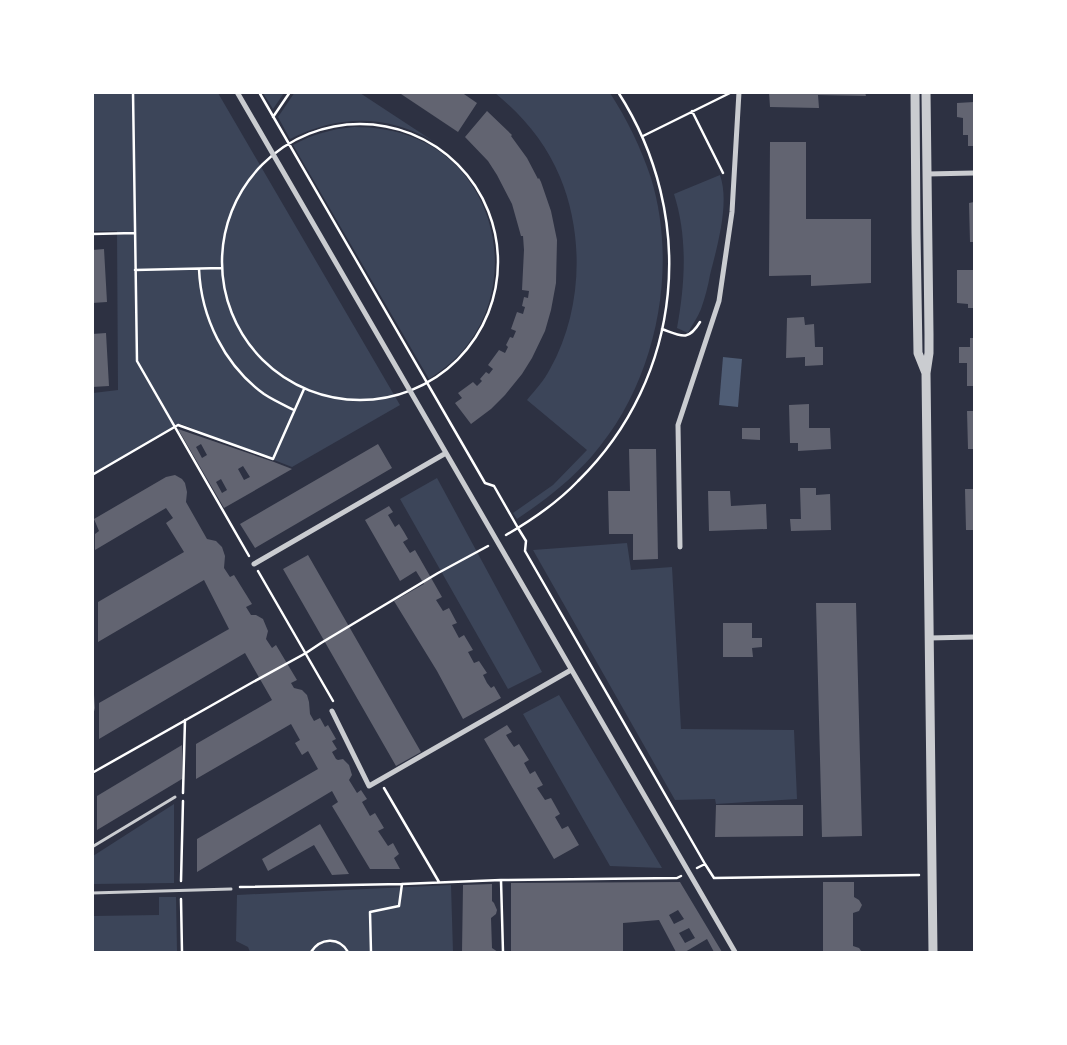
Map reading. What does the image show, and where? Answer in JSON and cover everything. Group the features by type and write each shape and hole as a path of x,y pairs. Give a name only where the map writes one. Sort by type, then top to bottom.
{"street":[{"path":"237,92 735,952"},
{"path":"680,547 678,425 719,301 732,212 739,92"},
{"path":"915,92 918,353 926,373"},
{"path":"926,92 929,343 926,373 933,952"},
{"path":"927,174 974,174"},
{"path":"254,564 446,453"},
{"path":"929,638 974,637"},
{"path":"332,711 369,786 571,670"}],"lane":[{"path":"92,847 175,797"},
{"path":"92,892 231,889"}],"path":[{"path":"133,92 137,361 175,427"},
{"path":"259,92 485,483 494,486 526,541 525,551 714,878 886,874 932,875"},
{"path":"273,117 290,92"},
{"path":"92,773 282,665 306,654 320,643 518,528 545,509 577,482 610,444 630,415 648,378 662,329 670,268 667,223 657,174 634,118 618,92"},
{"path":"642,136 731,92"},
{"path":"692,112 725,178"},
{"path":"371,124 392,127 431,143 448,156 474,184 484,201 496,237 498,256 498,275 492,304 481,330 470,346 451,367 427,383 392,397 373,400 334,398 316,393 280,375 264,361 238,328 224,288 222,268 223,245 227,224 244,186 257,169 273,154 289,143 309,133 329,127 371,124"},
{"path":"92,234 135,234"},
{"path":"135,270 222,268"},
{"path":"199,269 206,313 214,334 226,354 256,387 274,400 294,410"},
{"path":"662,329 683,336 690,335 702,317"},
{"path":"92,475 178,425 273,459 304,388"},
{"path":"92,654 92,724"},
{"path":"182,952 181,891 185,720"},
{"path":"380,781 439,882"},
{"path":"231,889 242,886 677,878 705,864"},
{"path":"500,880 503,952"},
{"path":"371,952 370,912 399,906 402,884"},
{"path":"311,952 321,942 328,940 341,944 348,952"}],"shaded area":[{"path":"295,92 360,93 433,141 397,126 380,122 362,121 326,125 290,139 278,117"},
{"path":"92,93 218,93 400,405 292,467 181,424 93,476 93,393 118,390 117,231 93,231"},
{"path":"263,93 284,93 273,109"},
{"path":"495,93 610,93 633,134 651,178 659,213 663,250 662,287 656,324 646,360 632,395 614,427 584,465 556,490 517,519 513,513 553,485 587,450 527,400 550,369 561,347 569,323 574,299 576,249 568,200 560,177 548,153 533,131"},
{"path":"354,127 378,128 402,133 417,139 444,155 465,176 481,201 491,229 495,258 493,288 484,317 460,354 429,379 293,145 323,133"},
{"path":"720,175 724,198 719,238 702,305 688,333 677,328 682,295 684,261 682,227 674,194"},
{"path":"723,357 742,359 738,407 719,405"},
{"path":"437,478 542,672 508,689 400,499"},
{"path":"627,543 631,570 672,567 681,729 794,730 797,799 716,804 715,799 675,800 533,550"},
{"path":"559,695 662,868 610,866 523,714"},
{"path":"174,804 174,883 93,884 93,856"},
{"path":"451,885 453,952 250,952 248,947 236,941 237,895"},
{"path":"159,897 176,897 177,952 93,952 93,916 159,915"}],"building":[{"path":"398,92 461,92 477,103 458,132"},
{"path":"769,92 865,92 866,96 818,95 819,108 770,107"},
{"path":"974,102 974,146 968,146 968,135 963,135 963,118 957,117 957,103"},
{"path":"487,111 512,135 541,182 551,211 557,240 556,283 545,331 532,358 505,395 491,409 471,424 455,403 462,398 458,393 473,382 477,386 482,381 480,379 486,372 489,374 493,369 488,365 499,350 505,353 510,337 513,338 516,331 511,329 517,312 523,314 525,307 522,306 524,297 528,298 529,291 522,290 523,236 521,236 512,204 488,161 465,137"},
{"path":"770,142 806,142 806,219 871,219 871,283 811,286 811,275 769,276"},
{"path":"974,202 974,242 970,242 969,203"},
{"path":"104,249 107,302 92,303 92,250"},
{"path":"957,270 974,270 974,308 968,308 968,304 957,303"},
{"path":"804,317 805,325 814,324 815,347 823,347 823,365 805,366 805,357 786,358 787,318"},
{"path":"106,333 109,386 92,387 92,334"},
{"path":"970,338 974,338 974,386 967,386 967,363 959,363 959,347 970,347"},
{"path":"809,404 809,428 830,428 831,449 798,451 798,443 790,443 789,405"},
{"path":"967,411 974,411 974,449 968,449"},
{"path":"742,428 760,428 760,440 742,439"},
{"path":"178,429 292,469 224,508","holes":["201,444 207,455 202,458 196,447","243,466 250,477 244,480 238,469","221,479 227,490 222,493 216,482"]},
{"path":"378,444 392,468 255,548 240,524"},
{"path":"629,449 656,449 658,559 633,560 633,534 609,534 608,491 630,491"},
{"path":"175,475 185,483 187,492 186,502 207,539 216,541 222,547 225,556 224,568 230,577 234,575 252,604 246,607 251,615 256,615 263,619 268,631 266,639 272,648 276,645 297,680 291,683 294,688 302,690 307,695 310,714 314,721 320,718 325,727 328,725 336,739 332,741 337,749 332,752 336,759 343,759 349,765 352,775 349,780 357,793 361,790 367,799 362,802 370,816 375,813 384,828 378,831 388,846 393,843 399,854 394,858 400,869 370,869 332,806 338,802 332,791 197,872 197,839 318,769 308,751 302,755 295,743 300,740 291,724 196,779 196,744 272,700 245,653 99,739 99,703 229,629 204,580 98,642 98,602 184,552 166,523 173,518 166,508 95,550 95,534 99,531 94,519 166,477"},
{"path":"800,488 816,488 816,495 830,494 831,530 791,531 790,519 801,519"},
{"path":"965,489 974,489 974,530 966,530"},
{"path":"708,491 730,491 731,506 766,504 767,529 709,531"},
{"path":"389,506 393,512 388,515 395,527 399,524 408,539 403,542 410,553 415,550 442,597 436,600 443,611 449,608 457,623 452,625 459,638 464,635 473,650 468,652 474,663 479,661 487,673 483,675 487,683 491,688 494,686 501,698 463,719 437,671 394,601 424,584 416,571 400,581 365,520"},
{"path":"308,555 421,752 396,766 283,569"},
{"path":"816,603 856,603 862,836 822,837"},
{"path":"723,623 752,623 752,638 762,638 762,647 752,648 753,657 723,657"},
{"path":"507,725 512,732 506,735 509,740 514,747 519,744 529,760 524,763 530,774 535,771 543,785 537,788 545,800 551,798 560,814 555,817 562,829 568,826 579,845 554,859 484,739"},
{"path":"182,745 182,779 97,830 97,796"},
{"path":"716,805 803,805 803,836 715,837"},
{"path":"320,824 349,874 332,875 314,845 268,871 262,859"},
{"path":"680,882 722,952 714,952 707,939 685,952 676,952 659,920 623,923 623,952 511,952 511,883","holes":["678,910 684,919 674,924 669,915","689,928 695,938 685,943 679,933"]},
{"path":"823,882 854,882 854,897 862,905 859,911 853,913 853,946 859,948 862,952 823,952"},
{"path":"492,884 492,901 497,910 496,914 491,918 492,948 498,952 462,952 463,885"}]}
